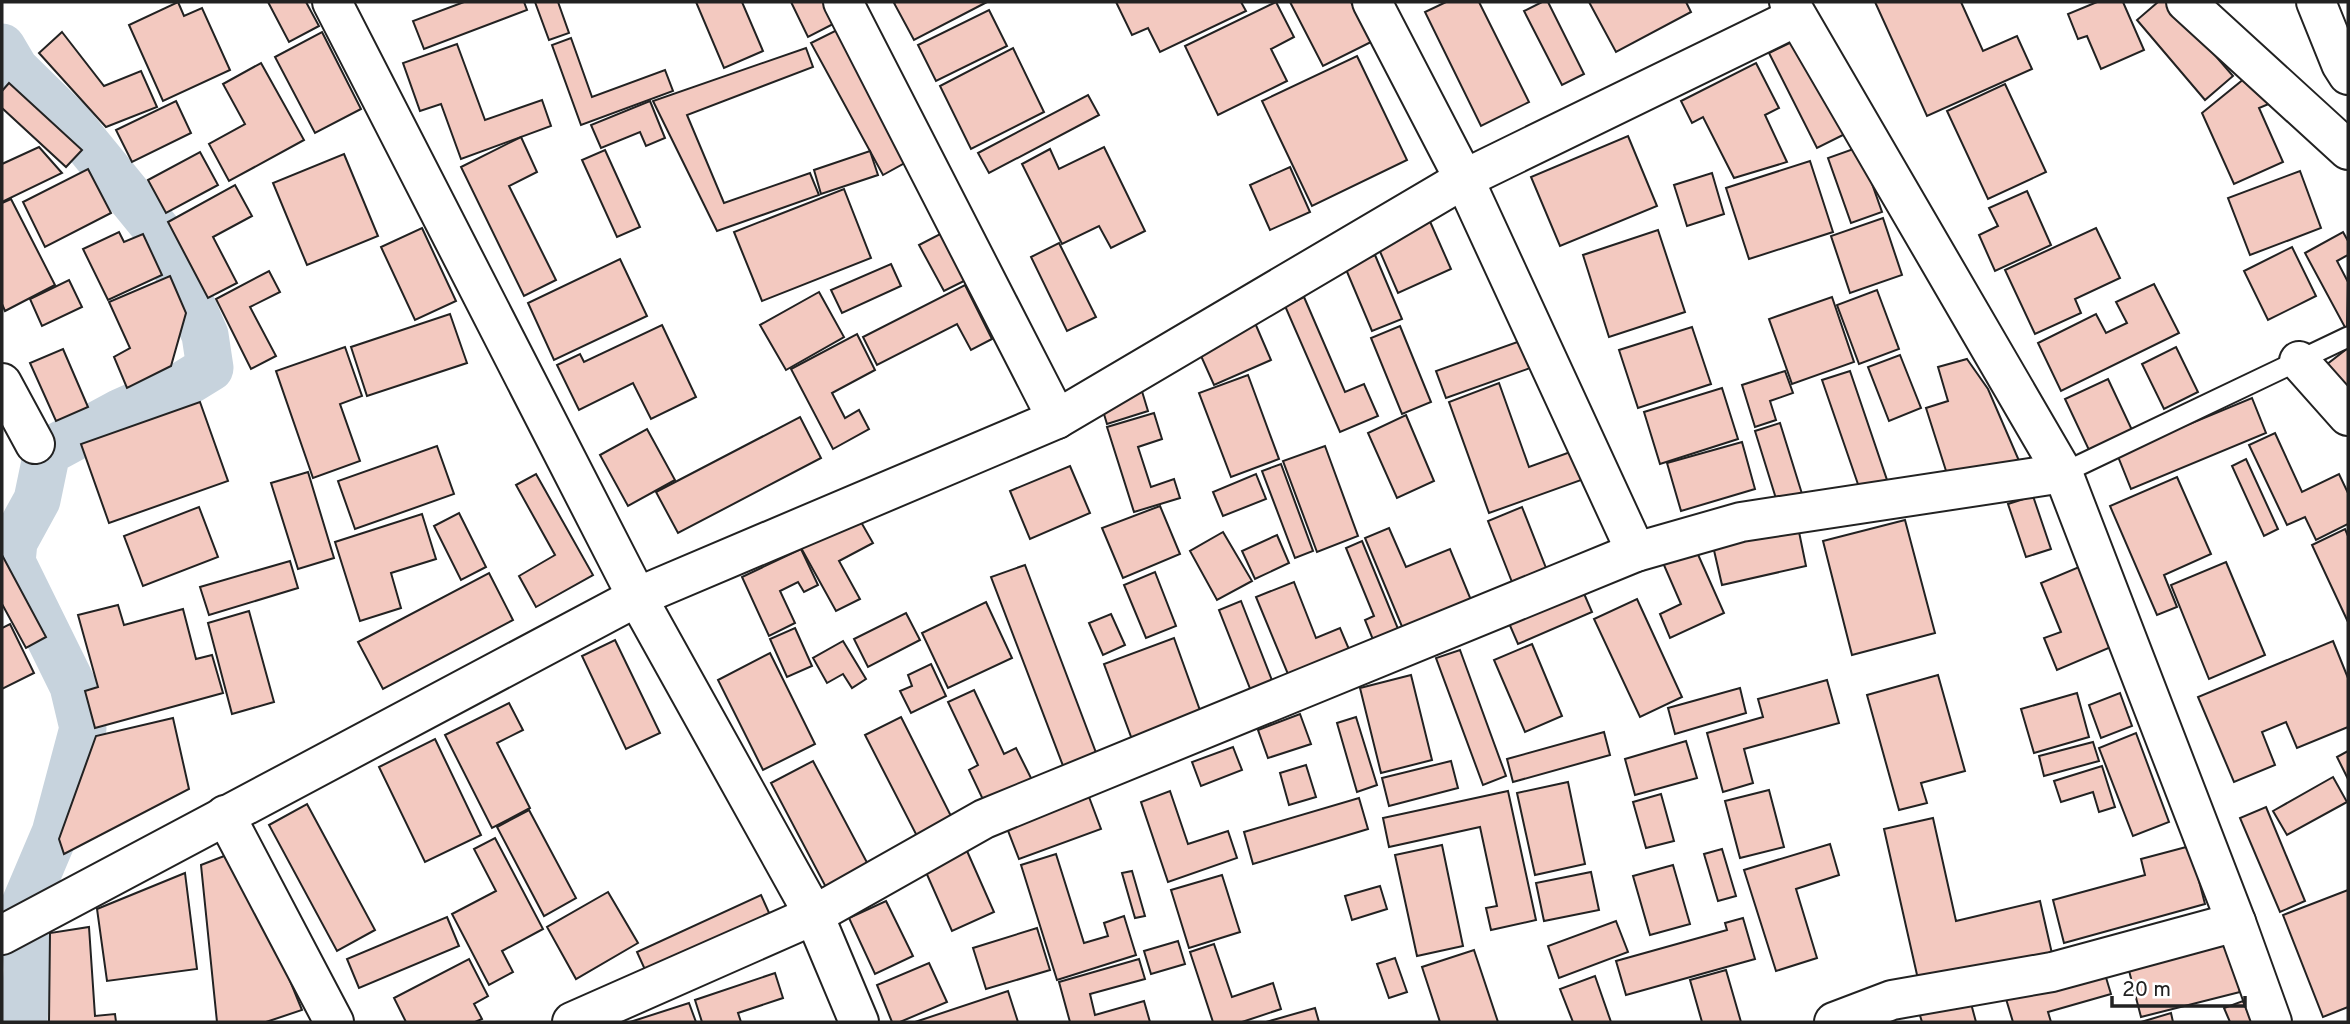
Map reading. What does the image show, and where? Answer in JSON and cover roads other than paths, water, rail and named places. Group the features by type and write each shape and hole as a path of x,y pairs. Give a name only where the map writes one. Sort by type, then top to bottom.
{"street":[{"path":"332,2 637,597 814,915 859,1022"},
{"path":"843,2 1057,419"},
{"path":"1371,2 1464,179 1636,552"},
{"path":"2186,2 2348,150"},
{"path":"2316,2 2348,75"},
{"path":"2,935 637,597 1057,419 1464,179 1792,10 2063,473 2272,1022"},
{"path":"2299,362 2348,416"},
{"path":"2,383 35,444"},
{"path":"572,1022 814,915 984,819 1636,552 1741,522 2063,473"},
{"path":"225,815 334,1022"},
{"path":"1834,1022 1892,1000 2052,972 2236,922"}],"lane":[{"path":"2063,473 2348,337"}],"waterway":[{"path":"2,47 15,69 69,122 162,236 205,335 210,368 184,384 121,412 47,452 37,500 14,542 12,562 73,686 83,728 55,833 24,906 27,970 24,1022"}]}
